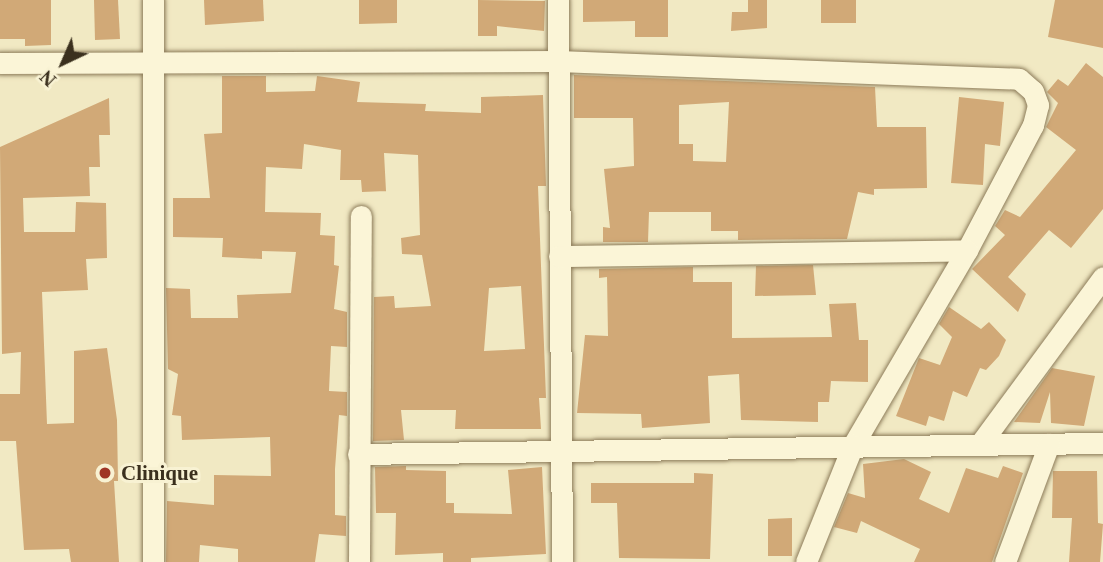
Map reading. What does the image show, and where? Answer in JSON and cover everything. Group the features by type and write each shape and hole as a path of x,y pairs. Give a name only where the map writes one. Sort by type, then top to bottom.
{"street":[{"path":"153,0 153,562"},
{"path":"558,0 562,562"},
{"path":"0,64 558,61 1019,79 1033,91 1038,105 1033,125 967,250 853,446 806,562"},
{"path":"359,562 361,216"},
{"path":"559,256 967,250"},
{"path":"980,444 1103,277"},
{"path":"358,454 1103,443"},
{"path":"1005,562 1049,444"}],"building":[{"path":"0,0 51,0 51,45 25,46 25,39 0,39"},
{"path":"94,0 118,0 120,39 95,40"},
{"path":"204,0 263,0 264,21 205,25"},
{"path":"359,0 397,0 397,23 359,24"},
{"path":"478,0 545,1 544,31 497,26 497,36 478,36"},
{"path":"583,0 668,0 668,37 635,37 635,21 583,22"},
{"path":"748,0 767,0 767,28 731,31 732,12 748,12"},
{"path":"821,0 856,0 856,23 821,23"},
{"path":"1055,0 1103,0 1103,48 1048,37"},
{"path":"1086,63 1103,77 1103,209 1071,248 1049,230 1008,277 1026,294 1018,312 972,269 1005,235 995,226 1005,210 1020,217 1076,150 1046,127 1058,103 1047,92 1058,79 1068,86"},
{"path":"574,75 875,87 877,127 926,127 927,188 874,189 874,195 858,192 847,239 738,240 738,231 711,231 711,212 649,212 648,242 603,242 603,227 610,228 604,169 634,166 633,118 574,118","holes":["729,102 726,162 693,161 693,144 679,144 679,105"]},
{"path":"222,76 266,76 266,92 315,91 317,76 360,82 357,102 426,104 425,111 481,113 481,97 543,95 546,186 538,186 546,398 539,398 541,429 455,429 456,410 401,410 404,440 373,441 374,297 394,296 395,308 431,306 422,255 402,254 401,238 420,235 418,155 384,153 386,191 362,192 361,180 340,180 341,150 304,144 302,169 266,167 265,212 321,213 320,235 335,236 334,265 339,266 334,309 347,312 347,347 331,346 329,391 347,392 347,416 339,415 335,469 335,515 346,516 346,536 319,534 315,562 238,562 238,549 200,545 199,562 166,562 167,501 214,505 214,475 271,476 270,437 182,440 181,416 172,415 178,374 168,369 166,288 190,289 191,318 238,318 237,295 291,293 296,252 262,251 262,259 222,257 223,238 173,237 173,198 210,198 204,134 222,133","holes":["521,286 525,349 484,351 489,288"]},
{"path":"959,97 1004,102 1000,146 985,144 983,185 951,183"},
{"path":"109,98 110,135 99,135 100,167 89,167 90,196 23,198 24,232 75,232 76,202 106,203 107,258 86,259 88,290 42,292 47,424 74,423 74,351 107,348 117,420 118,481 114,481 119,562 71,562 69,549 24,550 16,441 0,441 0,394 20,394 21,352 2,354 0,147"},
{"path":"813,265 816,295 755,296 756,266"},
{"path":"693,267 693,282 732,282 732,338 832,337 829,304 856,303 859,340 868,340 868,382 831,381 829,402 818,402 818,422 741,420 739,374 708,376 710,423 642,428 641,414 577,413 585,335 608,336 607,277 599,278 599,269"},
{"path":"949,307 981,329 989,322 1006,340 999,356 986,370 980,368 967,397 953,391 944,421 929,416 926,426 896,416 919,358 940,365 952,337 939,324"},
{"path":"1052,368 1095,376 1084,426 1051,423 1050,392 1040,423 1014,422"},
{"path":"904,459 931,472 919,499 949,513 966,468 998,478 1003,466 1023,473 992,562 914,562 920,549 861,521 857,533 834,527 848,493 865,498 863,464"},
{"path":"406,466 406,470 446,471 446,503 454,503 454,513 512,514 508,470 542,467 546,554 471,558 471,562 443,562 443,553 395,555 396,513 376,513 375,467"},
{"path":"1053,471 1097,471 1098,523 1103,524 1100,562 1069,562 1072,518 1052,518"},
{"path":"694,473 713,474 710,559 619,558 617,503 591,503 591,483 694,483"},
{"path":"792,518 792,556 768,556 768,519"}],"place":[{"name":"Clinique","path":"105,473"}]}
